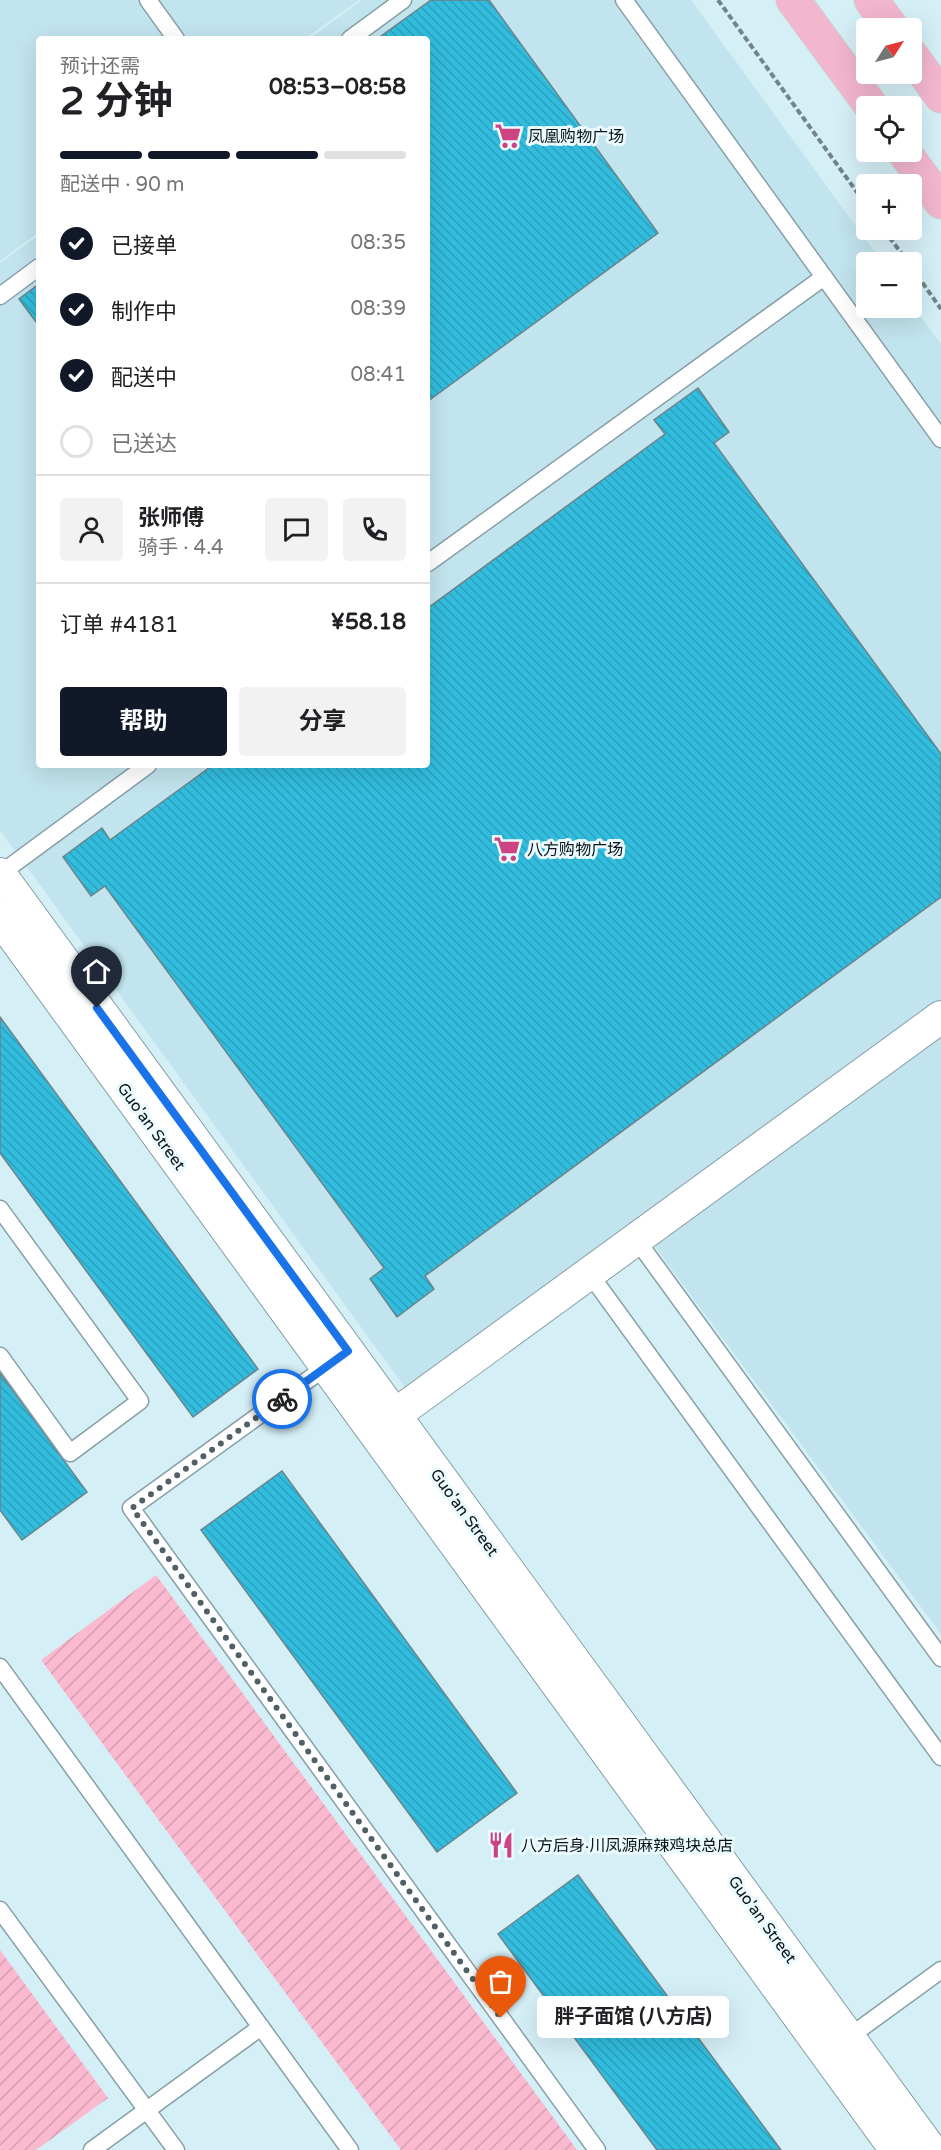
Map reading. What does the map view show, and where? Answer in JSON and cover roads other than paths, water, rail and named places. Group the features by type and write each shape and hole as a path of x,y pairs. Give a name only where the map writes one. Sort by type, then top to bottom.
{"main road":[{"path":"793,0 864,96"},
{"path":"871,0 884,18"},
{"path":"922,70 941,96"},
{"path":"911,162 941,202"}],"street":[{"name":"Guo'an Street","path":"0,874 337,1358"},
{"name":"Guo'an Street","path":"0,918 337,1358 849,2037 931,2150"},
{"path":"384,1422 941,1017"},
{"name":"Guo'an Street","path":"384,1422 896,2150"}],"lane":[{"path":"148,0 174,36"},
{"path":"354,36 403,0"},
{"path":"624,0 941,439"},
{"path":"0,296 36,269"},
{"path":"430,562 824,277"},
{"path":"0,874 144,768"},
{"path":"0,1209 140,1401 70,1453 0,1356"},
{"path":"636,1239 941,1658"},
{"path":"589,1273 941,1757"},
{"path":"337,1358 132,1508 597,2150"},
{"path":"0,1667 350,2150"},
{"path":"0,1910 176,2150"},
{"path":"849,2037 941,1970"},
{"path":"92,2150 261,2027"}],"place":[{"name":"凤凰购物广场","path":"508,136"},
{"name":"八方购物广场","path":"507,849"},
{"name":"八方后身·川凤源麻辣鸡块总店","path":"501,1845"},
{"name":"胖子面馆 (八方店)","path":"501,2018"}]}
